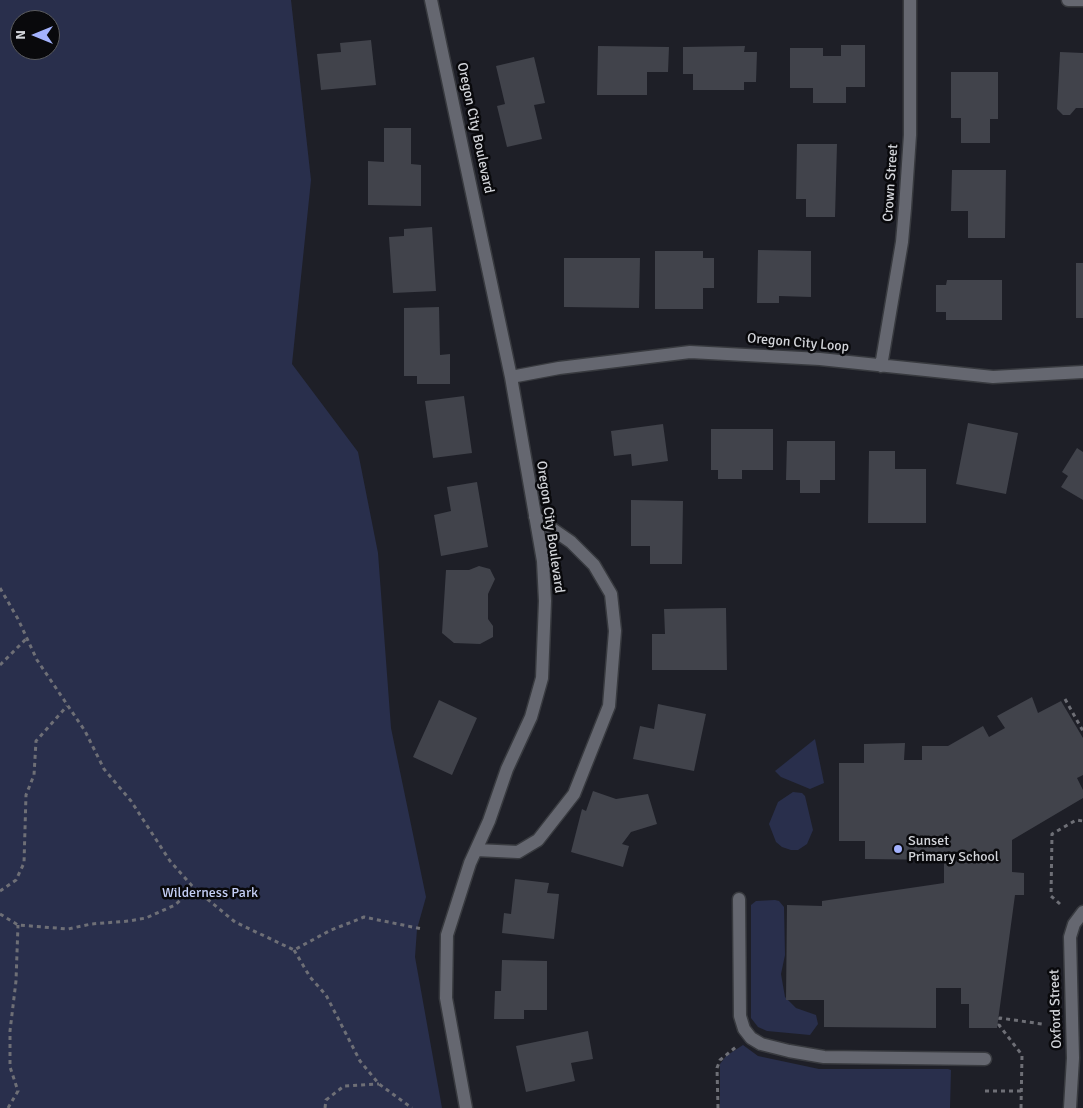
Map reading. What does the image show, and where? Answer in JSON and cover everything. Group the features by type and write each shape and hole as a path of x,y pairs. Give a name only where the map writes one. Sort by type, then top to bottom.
{"street":[{"name":"Oregon City Boulevard","path":"431,0 511,377 543,561 546,601 542,678 531,717 507,768 447,935 446,998 466,1108"},
{"name":"Crown Street","path":"881,366 902,242 905,208 910,135 910,0"},
{"path":"1068,0 1083,0"},
{"name":"Oregon City Loop","path":"511,377 559,368 690,352 755,354 993,377 1083,372"},
{"path":"476,850 518,852 538,840 574,794 609,706 615,631 612,594 594,565 571,542 535,517"},
{"path":"739,899 740,1016 744,1029 751,1038 761,1044 824,1057 985,1059"},
{"name":"Oxford Street","path":"1070,1108 1073,1058 1070,937 1074,924 1083,912"}],"path":[{"path":"0,588 37,660 85,731 104,768 131,802 170,861 194,888 235,922 294,950 306,971 326,995 360,1061 379,1084 412,1108"},
{"path":"0,665 27,638"},
{"path":"1065,699 1083,731"},
{"path":"0,891 16,880 24,863 26,795 34,775 36,741 67,706"},
{"path":"1060,904 1051,896 1052,834 1076,820 1083,821"},
{"path":"0,914 18,925 68,929 91,924 138,920 175,905 194,888"},
{"path":"294,950 329,931 364,917 422,929"},
{"path":"8,1108 18,1091 10,1066 10,1031 16,981 15,954 18,925"},
{"path":"1021,1108 1022,1056 999,1025 1000,1018 1042,1024"},
{"path":"718,1108 717,1068 720,1060 751,1038"},
{"path":"325,1108 326,1100 344,1086 379,1084"},
{"path":"985,1091 1021,1091"}],"green space":[{"name":"Wilderness Park","path":"0,0 291,0 311,180 292,364 358,452 378,553 391,728 426,897 417,929 415,957 442,1108 0,1108"},
{"path":"815,739 824,783 810,789 781,777 775,771"},
{"path":"793,792 802,793 805,796 813,830 807,844 798,850 782,847 776,842 769,824 778,802"},
{"path":"756,901 779,901 784,907 785,955 781,974 785,997 796,1008 816,1015 818,1024 810,1035 767,1031 758,1027 751,1018 751,905"},
{"path":"743,1045 758,1056 819,1069 948,1069 951,1070 950,1108 720,1108 720,1064 726,1056"}],"building":[{"path":"371,40 376,85 321,90 317,54 341,52 340,43"},
{"path":"841,45 865,45 865,87 846,87 846,103 813,103 813,88 790,88 790,48 823,48 823,56 841,56"},
{"path":"598,46 669,47 668,72 647,72 647,95 597,95"},
{"path":"745,46 744,52 757,52 756,82 744,82 744,90 693,90 693,74 683,74 683,47"},
{"path":"1060,52 1083,53 1083,108 1076,108 1070,115 1063,115 1057,109"},
{"path":"534,57 545,103 534,105 542,139 507,147 497,106 505,104 496,66"},
{"path":"951,72 998,72 998,119 990,119 990,143 961,143 961,118 951,118"},
{"path":"384,128 411,128 411,164 421,165 421,206 368,205 368,161 384,162"},
{"path":"797,144 837,144 835,217 806,217 806,199 796,199"},
{"path":"952,170 1006,170 1005,238 968,238 968,211 951,211"},
{"path":"432,227 436,291 393,293 389,237 404,236 404,229"},
{"path":"758,250 811,251 811,297 779,296 779,303 757,303"},
{"path":"655,251 703,251 703,258 714,258 714,288 703,288 703,309 655,309"},
{"path":"564,258 640,258 639,308 564,307"},
{"path":"1076,263 1083,263 1083,318 1076,318"},
{"path":"947,280 1002,280 1002,320 946,320 946,312 936,312 936,285 946,285"},
{"path":"439,307 440,355 450,354 450,384 417,384 417,376 404,376 404,308"},
{"path":"464,396 472,453 433,458 425,401"},
{"path":"968,423 1018,433 1006,494 956,484"},
{"path":"663,424 668,461 632,466 631,454 614,456 611,431"},
{"path":"711,429 773,429 773,470 742,470 742,479 718,479 718,470 711,470"},
{"path":"787,441 835,441 835,480 820,480 820,493 800,493 800,480 786,480"},
{"path":"1077,448 1083,452 1083,500 1061,487 1068,476 1062,472"},
{"path":"869,451 895,451 895,469 926,469 926,523 868,523"},
{"path":"477,482 488,547 441,556 434,515 451,511 447,487"},
{"path":"631,500 683,501 682,564 650,564 650,546 631,546"},
{"path":"479,566 490,569 495,579 488,594 488,619 493,626 493,637 480,644 454,643 442,633 446,570 469,570"},
{"path":"726,608 727,670 652,670 652,634 665,634 664,609"},
{"path":"1032,697 1038,713 1061,701 1083,738 1083,775 1077,778 1083,790 1083,798 1012,840 1012,872 1024,873 1024,895 1015,895 997,1028 969,1028 969,1004 961,1004 961,988 936,988 936,1028 824,1027 824,1000 786,1000 787,905 822,906 822,901 944,883 944,860 865,859 865,841 839,841 839,763 864,763 864,744 905,743 904,760 922,760 922,746 948,746 983,726 989,737 1005,728 997,716"},
{"path":"439,700 477,718 452,775 413,757"},
{"path":"658,704 706,714 694,771 633,759 640,726 654,729"},
{"path":"593,791 616,799 648,794 657,824 631,832 622,844 629,846 623,867 571,852 582,809 586,811"},
{"path":"515,879 549,883 547,893 559,894 554,939 502,933 504,913 511,914"},
{"path":"502,960 547,961 547,1010 524,1010 524,1019 494,1019 495,991 501,991"},
{"path":"588,1031 593,1059 571,1063 575,1081 526,1092 516,1046"}],"place":[{"name":"Sunset Primary School","path":"898,849"}]}
